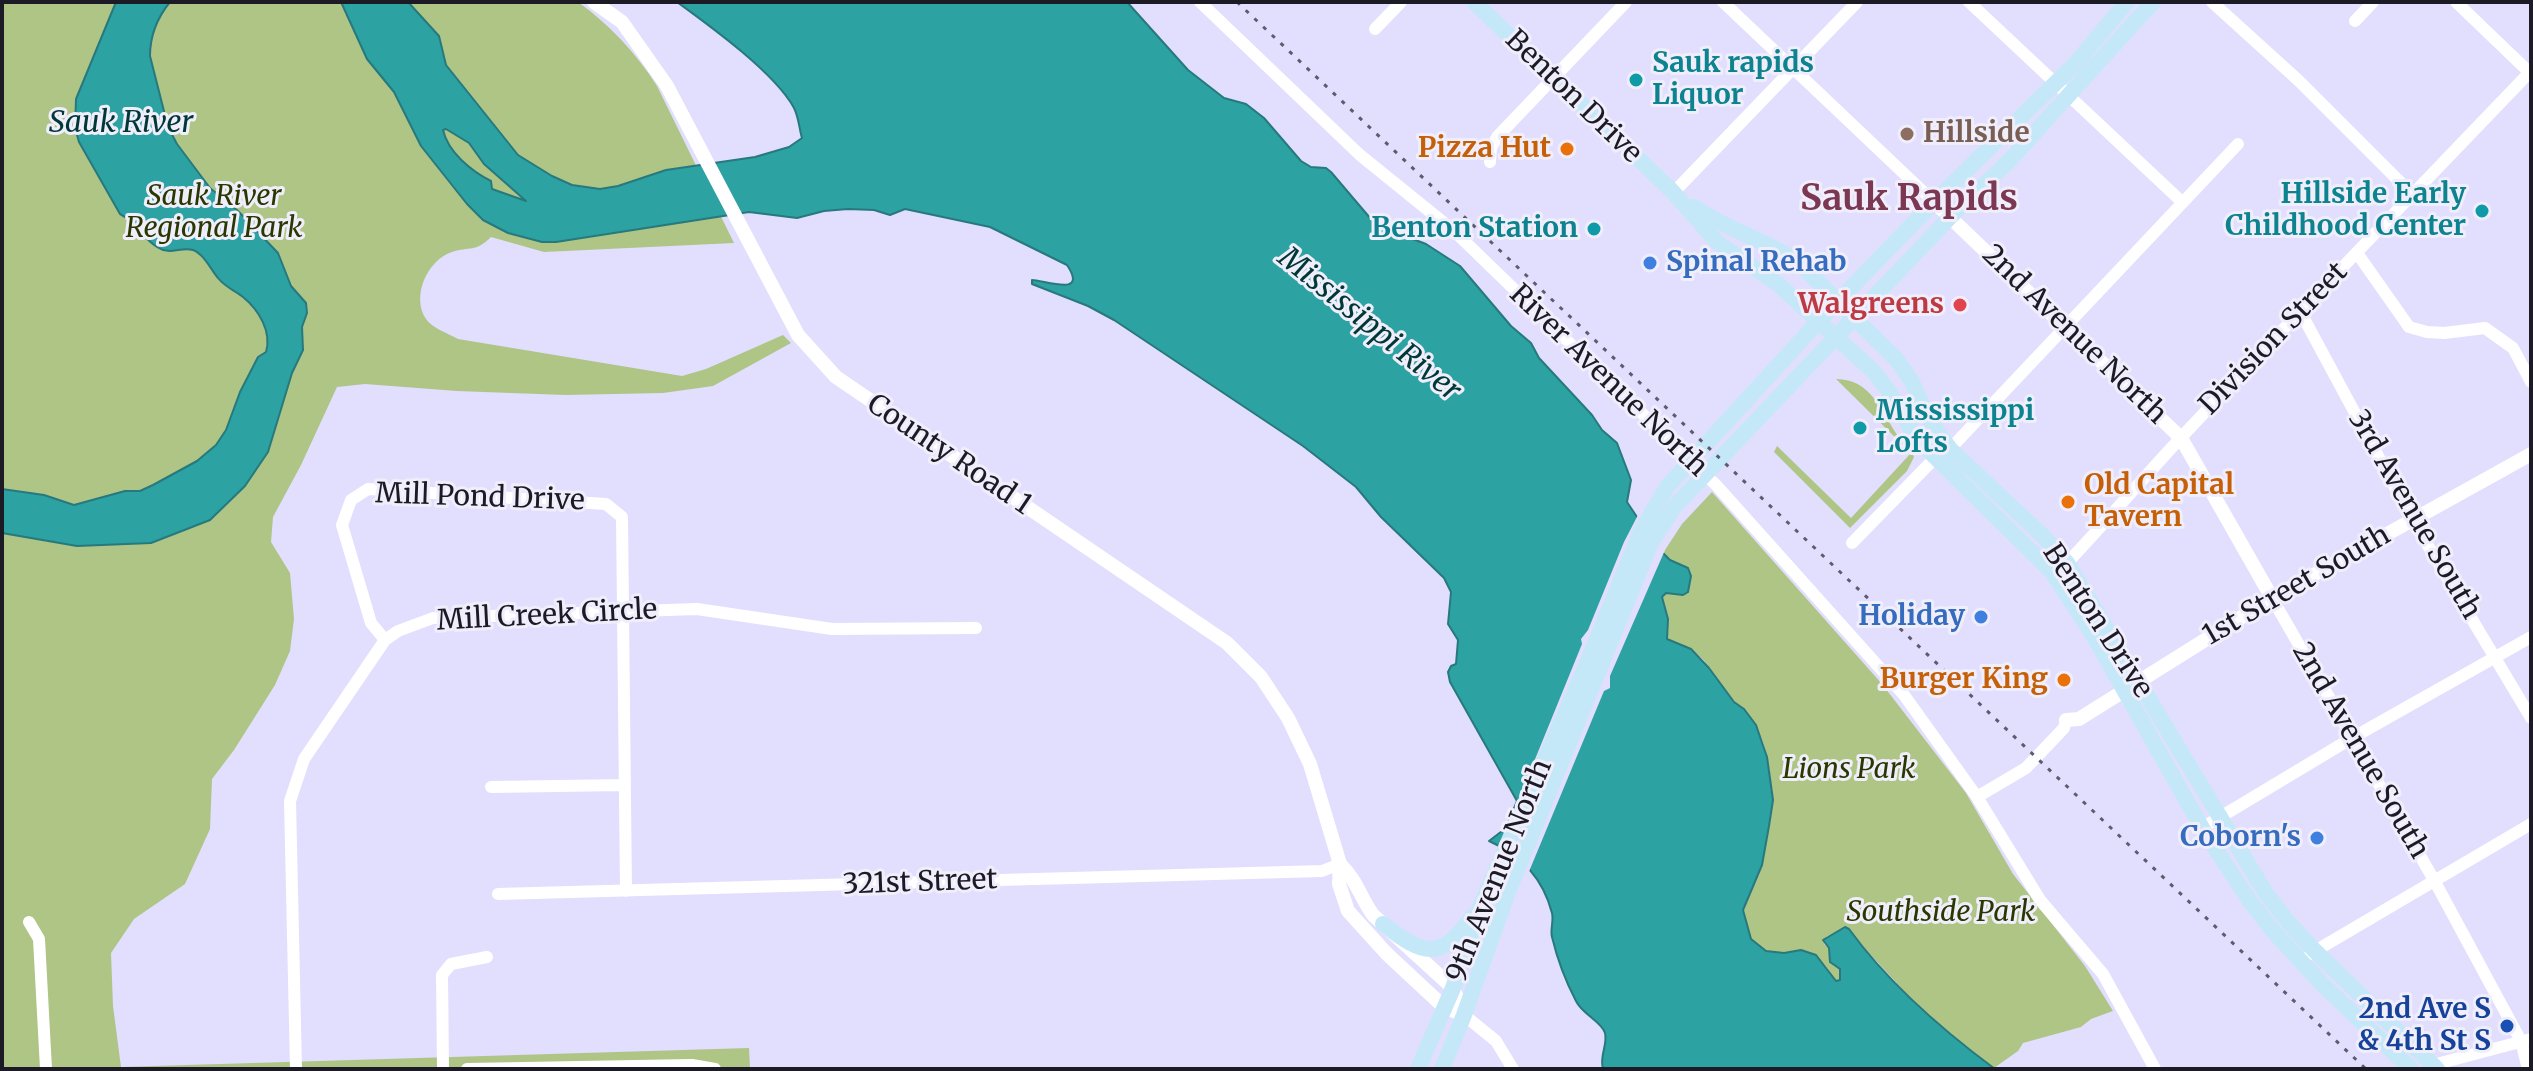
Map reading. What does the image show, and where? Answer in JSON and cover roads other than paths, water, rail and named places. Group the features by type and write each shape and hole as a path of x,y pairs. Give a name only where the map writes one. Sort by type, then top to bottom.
{"main road":[{"name":"Benton Drive","path":"1474,2 1673,193 1718,243 1778,284 1882,381 1909,428 1935,458 2060,568"},
{"name":"9th Avenue North","path":"1418,1069 1453,988 1482,902 1583,673 1641,531 1667,487 1838,301 1934,202 2056,84 2102,35 2127,2"},
{"name":"9th Avenue North","path":"1442,1069 1508,892 1651,543 1675,506 1950,217 2009,161 2153,2"},
{"name":"Benton Drive","path":"1673,193 1723,225 1788,255 1905,370 1930,421 1950,449 2045,538 2092,633 2131,686 2265,892 2288,922 2322,984 2411,1069"},
{"name":"Benton Drive","path":"2131,686 2202,828 2249,900 2435,1067"},
{"path":"1383,924 1419,947 1435,949 1447,946 1482,902"}],"street":[{"name":"County Road 1","path":"594,2 622,22 667,86 798,335 836,377 1227,643 1261,677 1288,718 1310,764 1340,864 1339,884 1348,911 1387,954 1444,1007"},
{"name":"River Avenue North","path":"1200,2 1360,155 1454,231 1717,486 1904,695 1977,797 2040,900 2103,974 2155,1069"},
{"path":"1375,29 1401,2"},
{"path":"1490,162 1491,148 1497,137 1626,2"},
{"name":"2nd Avenue North","path":"1723,2 2181,438"},
{"path":"1673,193 1857,2"},
{"path":"1969,2 2182,202"},
{"path":"2212,2 2298,80 2413,195"},
{"path":"2355,21 2373,2"},
{"path":"2456,2 2531,73"},
{"name":"Division Street","path":"2060,568 2300,311 2531,73"},
{"path":"1852,543 1935,458 1950,449 2238,144"},
{"path":"2357,253 2409,327 2444,333 2485,328 2513,348 2531,382"},
{"name":"3rd Avenue South","path":"2300,311 2412,519 2531,718"},
{"name":"2nd Avenue South","path":"2181,438 2526,1040 2528,1069"},
{"name":"1st Street South","path":"1977,797 2026,768 2064,728 2066,720 2079,719 2272,598 2531,454"},
{"name":"Mill Pond Drive","path":"385,640 371,623 342,525 351,500 368,489 606,504 622,517 626,891"},
{"name":"Mill Creek Circle","path":"296,1069 290,801 304,759 385,640 398,631 433,618 697,609 832,629 976,628"},
{"path":"2202,828 2352,738 2531,637"},
{"path":"491,787 624,785"},
{"path":"2308,956 2531,824"},
{"name":"County Road 1","path":"1340,864 1354,878 1365,903 1383,924 1453,988"},
{"name":"321st Street","path":"498,894 1322,871 1340,864"},
{"path":"29,922 39,939 46,1069"},
{"path":"443,1069 442,975 451,964 487,957"},
{"path":"1453,988 1464,1015"},
{"path":"1444,1007 1464,1015 1496,1041 1513,1069"},
{"path":"2435,1067 2526,1040"},
{"path":"467,1069 692,1065 715,1069"}],"water":[{"name":"Sauk River","path":"116,2 170,2 155,27 150,56 168,127 210,188 238,211 278,253 291,286 306,303 307,313 302,327 303,350 292,373 268,452 245,486 210,520 151,543 77,546 2,533 2,489 44,495 74,505 125,491 140,491 197,461 216,445 226,430 240,392 258,357 266,352 267,344 266,329 254,308 221,281 201,255 189,249 162,250 120,214 79,142 75,128 76,99"},
{"name":"Mississippi River","path":"341,2 408,2 439,36 446,65 518,155 572,185 600,189 666,170 755,157 789,147 802,138 794,108 785,94 741,51 677,2 1127,2 1188,70 1224,98 1246,104 1264,118 1301,161 1331,172 1376,225 1426,244 1460,266 1511,326 1531,343 1539,358 1602,430 1617,443 1631,480 1627,502 1657,547 1670,560 1688,568 1691,576 1688,592 1683,595 1666,593 1662,597 1668,619 1667,639 1691,649 1734,702 1744,709 1756,725 1767,757 1773,800 1769,826 1762,865 1743,910 1751,939 1766,951 1784,953 1801,950 1816,955 1836,981 1840,980 1840,969 1830,962 1829,948 1823,940 1845,927 1849,929 1917,1005 1995,1069 1603,1069 1605,1033 1579,1006 1569,986 1554,945 1552,913 1543,889 1521,861 1489,841 1506,828 1517,801 1450,682 1448,672 1456,664 1458,640 1448,624 1451,592 1444,578 1381,517 1356,487 1303,446 1114,320 1032,284 1032,280 1069,284 1072,275 1067,265 990,227 905,209 890,215 874,210 848,209 797,218 749,212 556,242 542,242 508,233 483,220 467,204 421,146 394,92 367,59","holes":["443,130 469,143 484,164 526,201 492,189 491,181 455,153"]}],"railway":[{"path":"1237,2 2366,1069"}],"place":[{"name":"Sauk rapids Liquor","path":"1636,80"},
{"name":"Hillside","path":"1907,134"},
{"name":"Pizza Hut","path":"1567,149"},
{"name":"Hillside Early Childhood Center","path":"2482,211"},
{"name":"Benton Station","path":"1594,229"},
{"name":"Spinal Rehab","path":"1650,263"},
{"name":"Walgreens","path":"1960,305"},
{"name":"Mississippi Lofts","path":"1860,428"},
{"name":"Old Capital Tavern","path":"2068,502"},
{"name":"Holiday","path":"1981,617"},
{"name":"Burger King","path":"2064,680"},
{"name":"Coborn's","path":"2317,838"},
{"name":"2nd Ave S & 4th St S","path":"2507,1026"}],"district":[{"name":"Sauk Rapids","path":"1909,200"}],"park label":[{"name":"Sauk River Regional Park","path":"214,213"},
{"name":"Lions Park","path":"1849,770"},
{"name":"Southside Park","path":"1941,913"}]}
